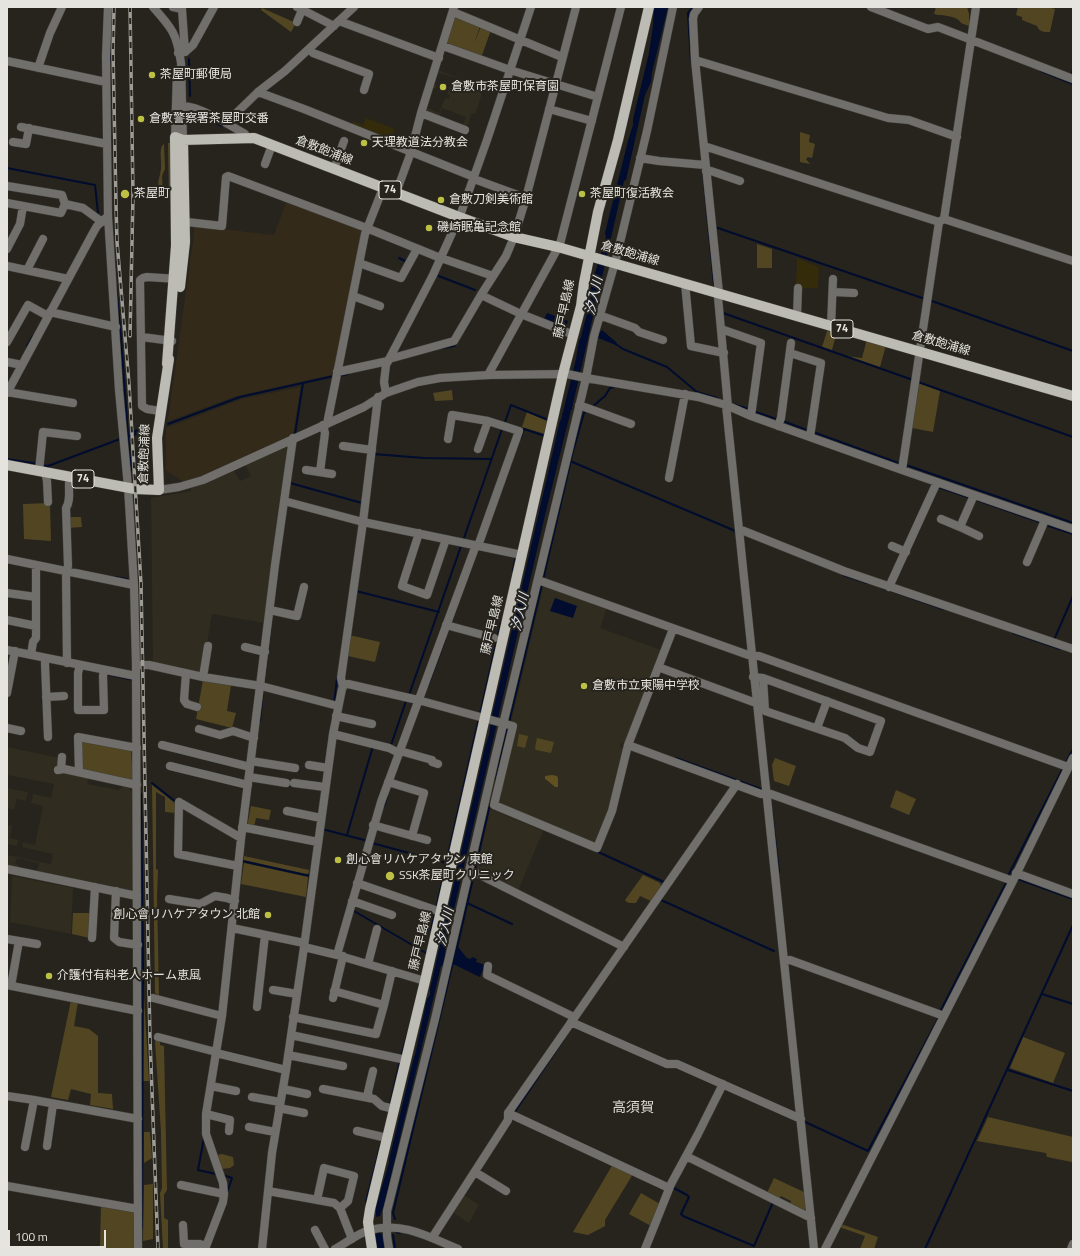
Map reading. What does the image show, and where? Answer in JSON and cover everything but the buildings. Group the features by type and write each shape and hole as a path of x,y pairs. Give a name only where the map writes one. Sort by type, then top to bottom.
{"main road":[{"name":"藤戸早島線","path":"372,1249 369,1230 370,1209 384,1137 483,717 519,554 581,306 584,282 592,257 598,212 622,125 649,7"},
{"name":"倉敷飽浦線","path":"179,138 254,138 514,237 558,247 685,283 1073,396"},
{"name":"倉敷飽浦線","path":"171,341 173,296 177,279 176,246 180,221 183,163 179,138"},
{"name":"倉敷飽浦線","path":"7,465 41,468 70,476 144,490 159,490 157,438 171,341 179,248 185,242 175,200 175,187 178,176 177,152 180,142 179,138"},
{"path":"175,200 180,192 180,176 183,163"}],"street":[{"path":"38,68 50,33 62,7"},
{"path":"108,7 105,219 116,326 119,390 128,487 134,585 136,665 138,1249"},
{"path":"173,7 182,9 179,138"},
{"path":"180,51 193,45 214,7"},
{"path":"226,123 258,92 285,71 354,7"},
{"path":"386,393 384,382 388,361 441,258 459,217 474,178 531,7"},
{"path":"337,375 454,341 483,296 493,276 506,256 514,237 526,198 576,7"},
{"path":"488,375 558,247 621,7"},
{"path":"389,1249 387,1236 387,1211 473,871 541,581 586,407 584,378 647,131 673,7"},
{"path":"699,7 693,18 695,63 704,146 704,167 719,293 718,297 724,353 727,404 741,532 755,656 758,677 765,711 845,738 858,748 870,752 880,720 758,677"},
{"path":"871,7 928,29 938,27 971,42 1073,79"},
{"path":"903,466 927,299 942,220 976,7"},
{"path":"157,8 171,27 180,51 183,106 179,138"},
{"path":"297,22 299,8 337,23 440,58"},
{"path":"396,193 411,152 421,113 440,58 454,9 562,57"},
{"path":"443,46 510,70 598,97"},
{"path":"308,49 313,53 369,74 364,90"},
{"path":"7,61 106,82"},
{"path":"695,63 888,118 909,120 955,137"},
{"path":"258,92 526,198"},
{"path":"183,106 192,107 226,123 245,134 245,139"},
{"path":"549,109 592,121"},
{"path":"421,113 465,130"},
{"path":"13,142 26,144 25,128 107,144"},
{"path":"334,169 344,141"},
{"path":"265,164 272,145"},
{"path":"704,146 942,220 974,228 1073,261"},
{"path":"640,158 704,167 740,181"},
{"path":"180,221 222,226 226,177 228,176 417,249 493,276"},
{"path":"7,186 62,195 65,204 61,213 7,203"},
{"path":"320,472 325,424 337,375 359,263 368,229 383,188"},
{"path":"65,204 83,208 105,219"},
{"path":"7,249 20,224 23,206"},
{"path":"73,403 7,392 49,314 66,278 92,233 105,219"},
{"path":"27,270 44,239"},
{"path":"359,263 401,278 417,249"},
{"path":"7,266 66,278"},
{"path":"160,411 147,409 142,406 140,357 142,337 140,280 147,277 177,279"},
{"path":"831,326 833,279"},
{"path":"685,283 691,346 724,353"},
{"path":"797,316 798,288"},
{"path":"833,292 854,293"},
{"path":"353,296 380,306"},
{"path":"483,296 574,335"},
{"path":"7,342 28,305 49,314 116,326"},
{"path":"599,315 636,328 639,332 663,340"},
{"path":"721,329 761,343 751,412"},
{"path":"142,337 171,341"},
{"path":"779,422 791,343"},
{"path":"790,353 821,363 811,433"},
{"path":"7,362 22,365"},
{"path":"159,490 199,482 364,407 386,393 424,381 453,377 488,375 565,374 684,396 698,397 727,404 903,466 936,485 1044,522 1073,529"},
{"path":"669,478 684,396"},
{"path":"343,687 341,678 378,397"},
{"path":"586,407 631,424"},
{"path":"384,1005 334,994 340,955 360,883 369,842 376,826 418,700 448,626 519,431 488,421 452,415 448,439"},
{"path":"478,449 488,421"},
{"path":"48,502 47,481 41,468 43,432 77,436"},
{"path":"183,1225 184,1244 200,1244 206,1248 223,1202 224,1194 220,1176 209,1147 206,1134 206,1114 218,1053 241,839 244,828 254,738 272,610 284,501 293,438"},
{"path":"343,446 371,452"},
{"path":"306,470 332,474"},
{"path":"67,662 66,508 69,503 68,482 70,476"},
{"path":"889,587 936,485"},
{"path":"960,527 973,497"},
{"path":"284,501 362,522 519,554"},
{"path":"941,519 980,536"},
{"path":"1027,562 1044,522"},
{"path":"741,532 889,587 1073,650"},
{"path":"419,533 402,586 427,594 446,539"},
{"path":"892,546 906,552"},
{"path":"7,559 67,569 134,585"},
{"path":"31,655 33,642 36,638 36,565"},
{"path":"541,581 673,629 755,656 1066,766"},
{"path":"272,610 297,616 304,587"},
{"path":"7,592 36,597"},
{"path":"7,620 36,626"},
{"path":"448,626 494,638"},
{"path":"262,1249 273,1131 278,1103 283,1089 284,1070 294,1017 295,993 304,945 323,787 336,716 335,706 340,690 348,684 407,697 513,726 494,804 597,848 612,811 628,745 673,629"},
{"path":"203,677 208,646"},
{"path":"245,647 265,652"},
{"path":"7,693 13,653 31,655 45,660 67,662 79,667 104,673 136,676"},
{"path":"45,660 48,737"},
{"path":"136,665 149,665 203,677 261,686 335,706"},
{"path":"79,667 78,710 104,710 104,673"},
{"path":"658,667 756,703"},
{"path":"186,673 184,700 187,704 197,707"},
{"path":"758,677 756,703 769,794 787,960 814,1249"},
{"path":"46,697 64,696"},
{"path":"817,728 826,701"},
{"path":"336,716 372,724"},
{"path":"7,728 21,731"},
{"path":"199,729 220,735 233,731 254,738"},
{"path":"333,734 432,760 432,762 438,764"},
{"path":"79,772 78,737 137,748"},
{"path":"162,744 252,763 295,768"},
{"path":"628,745 761,794 769,794 1012,878 1073,894"},
{"path":"62,757 60,770 79,772 137,786"},
{"path":"825,1249 941,1015 1012,878 1066,766 1073,758"},
{"path":"309,765 326,767"},
{"path":"170,766 250,780 323,787"},
{"path":"390,783 424,793 412,836"},
{"path":"432,1238 508,1120 508,1113 737,784"},
{"path":"238,866 178,854 179,802 241,839"},
{"path":"287,811 319,818"},
{"path":"376,826 427,840"},
{"path":"244,828 316,842"},
{"path":"7,869 116,894 137,896"},
{"path":"473,871 624,947"},
{"path":"360,883 438,911"},
{"path":"92,938 95,889"},
{"path":"116,894 114,938 119,942 138,945"},
{"path":"169,899 200,904 215,896 235,901"},
{"path":"355,902 392,914"},
{"path":"232,928 368,962 422,980"},
{"path":"368,962 377,929"},
{"path":"257,1007 265,937"},
{"path":"7,939 37,944"},
{"path":"19,941 10,984 138,1011"},
{"path":"787,960 941,1015"},
{"path":"488,966 487,975 573,1019 672,1064 677,1064 722,1086 801,1119"},
{"path":"294,1017 376,1034 392,971"},
{"path":"272,990 295,993"},
{"path":"153,998 222,1016"},
{"path":"291,1035 403,1060"},
{"path":"158,1037 284,1070"},
{"path":"288,1055 343,1066"},
{"path":"369,1098 368,1092 373,1070"},
{"path":"212,1086 236,1092"},
{"path":"645,1249 670,1187 722,1086"},
{"path":"283,1089 307,1094"},
{"path":"323,1089 374,1099 382,1106 391,1109"},
{"path":"7,1096 138,1119"},
{"path":"252,1096 278,1103 304,1113"},
{"path":"25,1147 34,1100"},
{"path":"47,1146 53,1104"},
{"path":"508,1113 670,1187"},
{"path":"206,1114 230,1120 229,1131"},
{"path":"249,1127 273,1131"},
{"path":"357,1131 384,1137"},
{"path":"686,1156 811,1218"},
{"path":"317,1200 324,1168 354,1176 348,1201 340,1208"},
{"path":"475,1172 506,1192"},
{"path":"182,1185 224,1194"},
{"path":"7,1186 138,1209"},
{"path":"268,1191 334,1203 340,1208 352,1239"},
{"path":"335,1249 369,1230 387,1227 406,1228 458,1249"},
{"path":"315,1230 325,1249"},
{"path":"1070,1249 1073,1244"}],"shaded area":[{"path":"936,7 967,7 969,14 969,26 961,23 956,18 934,14"},
{"path":"1018,7 1048,7 1055,9 1050,32 1042,31 1037,26 1022,20 1022,17 1016,15"},
{"path":"262,8 296,23 291,32 261,10"},
{"path":"455,15 480,26 474,44 481,26 491,30 481,58 446,45"},
{"path":"438,70 484,88 475,114 472,113 466,129 422,114","holes":["439,73 460,79 457,89 450,87 447,94 450,95 449,99 445,98 439,113 427,108 434,88 437,86 434,84","442,108 466,117 462,126 439,117"]},
{"path":"800,132 810,135 809,142 815,144 812,158 808,157 806,159 810,164 800,162"},
{"path":"168,143 171,143 172,198 169,196"},
{"path":"164,144 165,169 162,176 162,196 158,182 161,165 161,151"},
{"path":"287,200 365,229 335,374 236,396 169,421 194,226 274,235"},
{"path":"757,244 772,249 772,268 757,268"},
{"path":"828,328 837,331 832,350 822,347"},
{"path":"867,339 886,345 880,367 845,356 862,358"},
{"path":"919,383 940,391 933,432 912,428"},
{"path":"300,387 293,436 206,476 184,482 166,470 166,428 242,399"},
{"path":"452,390 453,400 435,401 433,393"},
{"path":"527,412 547,421 545,434 522,427"},
{"path":"289,443 265,623 212,614 202,673 153,662 151,498 191,491 191,487 233,469 240,481 251,476 245,464"},
{"path":"50,503 51,541 24,539 23,504"},
{"path":"68,517 81,517 82,527 68,528"},
{"name":"倉敷市立東陽中学校","path":"544,584 607,607 600,628 661,650 628,741 621,743 620,746 626,752 611,810 595,844 496,802 517,724 511,722"},
{"path":"349,635 380,642 375,662 348,656"},
{"path":"203,680 231,685 227,711 236,713 232,728 196,719"},
{"path":"519,734 528,736 525,748 517,746"},
{"path":"537,738 554,742 551,753 536,750"},
{"path":"81,741 131,749 133,782 83,771"},
{"path":"7,747 60,758 57,773 62,774 63,772 89,777 87,784 119,790 124,785 129,788 134,793 132,892 7,866 7,855 51,864 53,854 22,847 23,842 35,845 43,806 31,803 33,794 51,798 54,784 7,775","holes":["17,858 39,863 37,872 18,868 19,865 15,864"]},
{"path":"775,758 796,766 789,786 774,781 772,765"},
{"path":"545,776 557,776 558,778 558,787 555,787 545,779"},
{"path":"152,785 176,804 176,813 165,812 165,797 156,792 159,996 155,993"},
{"path":"7,788 28,792 26,801 17,799 14,810 7,808"},
{"path":"896,790 916,799 909,815 890,807"},
{"path":"251,806 271,810 269,820 256,818 254,827 247,826"},
{"path":"490,809 543,831 518,891 476,870"},
{"path":"7,825 12,826 10,838 18,840 17,846 7,844"},
{"path":"244,856 309,870 309,873 306,874 244,860"},
{"path":"244,863 308,877 306,897 241,884"},
{"path":"643,875 660,883 661,886 651,901 640,896 636,903 627,902 625,900"},
{"path":"12,876 73,888 71,934 10,922"},
{"path":"73,913 91,913 90,938 72,934"},
{"path":"143,979 149,1081 143,1081"},
{"path":"71,1000 78,1002 74,1026 89,1029 98,1036 98,1093 112,1094 113,1109 90,1105 91,1094 71,1089 68,1100 51,1097"},
{"path":"1023,1037 1065,1053 1053,1083 1010,1068"},
{"path":"155,1041 160,1041 160,1045 164,1046 167,1190 164,1195 164,1218 168,1220 168,1249 163,1249 160,1193 162,1188 161,1132"},
{"path":"988,1117 1073,1137 1072,1162 1047,1157 1046,1153 977,1141"},
{"path":"144,1132 150,1132 152,1158 144,1163"},
{"path":"222,1154 233,1157 234,1165 230,1168 222,1169 217,1155"},
{"path":"613,1164 633,1174 605,1220 605,1226 588,1235 573,1232"},
{"path":"774,1178 804,1192 807,1212 790,1204 791,1201 781,1196 779,1199 767,1193"},
{"path":"153,1184 153,1239 143,1241 144,1185"},
{"path":"641,1193 660,1204 651,1226 629,1214"},
{"path":"464,1195 479,1205 469,1223 452,1212"},
{"path":"101,1205 134,1213 134,1249 100,1249"},
{"path":"841,1224 878,1237 874,1249 860,1249 865,1236 839,1227"}],"sand":[{"path":"366,118 395,129 390,141 351,126 353,121 363,125"},
{"path":"797,258 819,267 818,288 796,288"}],"water":[{"path":"654,7 668,7 652,72 651,82 645,95 626,180 624,181 573,409 571,410 546,511 446,943 444,965 441,966 384,1205 380,1216 376,1217 376,1207 389,1163 427,999 430,995 430,989 560,421 590,301 591,286 606,237 605,233 633,125 633,119 649,53"},
{"path":"547,313 568,321 566,327 563,329 543,321"},
{"path":"602,330 617,343 616,345 598,338 599,333"},
{"path":"555,598 577,606 573,618 550,611"},
{"path":"456,945 459,946 458,947 467,958 471,959 472,957 477,959 476,962 485,965 480,977 451,963"}],"waterway":[{"path":"111,22 112,7"},
{"path":"691,61 688,13 693,7"},
{"path":"110,48 110,62"},
{"path":"189,59 190,96"},
{"path":"1073,69 1073,75"},
{"path":"1041,71 1073,84"},
{"path":"192,111 222,126 223,125"},
{"path":"7,168 95,185 98,213"},
{"path":"703,173 714,285"},
{"path":"715,227 925,299"},
{"path":"399,258 405,261"},
{"path":"436,275 475,290"},
{"path":"116,286 131,470"},
{"path":"929,300 1073,351"},
{"path":"723,313 913,380"},
{"path":"27,346 33,336"},
{"path":"614,343 623,349 667,367 697,392 717,398"},
{"path":"443,348 454,346 456,344"},
{"path":"339,376 348,374"},
{"path":"168,424 240,397 334,376"},
{"path":"918,382 1073,437"},
{"path":"295,434 303,383"},
{"path":"592,407 605,396 610,388 614,387"},
{"path":"732,404 749,409"},
{"path":"505,422 511,405 546,419"},
{"path":"543,580 573,451 584,413 586,411"},
{"path":"753,411 779,420"},
{"path":"783,421 809,431"},
{"path":"127,437 136,434 135,431 149,428"},
{"path":"464,538 502,429"},
{"path":"521,438 524,429 545,436"},
{"path":"813,432 901,464"},
{"path":"42,465 48,466 120,439"},
{"path":"373,454 424,458 492,459"},
{"path":"7,459 38,464"},
{"path":"570,461 737,533"},
{"path":"906,465 1073,523"},
{"path":"290,484 362,503"},
{"path":"938,487 970,498"},
{"path":"974,499 1042,523"},
{"path":"1046,525 1073,534"},
{"path":"409,695 461,546"},
{"path":"513,570 516,556"},
{"path":"843,575 867,583"},
{"path":"115,577 127,579"},
{"path":"509,722 542,584"},
{"path":"883,588 943,609"},
{"path":"356,591 439,612"},
{"path":"1054,640 1073,596"},
{"path":"480,714 501,623"},
{"path":"264,683 271,625"},
{"path":"1013,633 1060,649"},
{"path":"428,686 445,640"},
{"path":"106,674 134,680"},
{"path":"334,704 337,678"},
{"path":"260,721 263,691"},
{"path":"391,745 406,701"},
{"path":"436,909 479,718"},
{"path":"496,779 508,726"},
{"path":"347,835 373,746"},
{"path":"1065,764 1073,749"},
{"path":"676,758 761,789"},
{"path":"1008,876 1063,768"},
{"path":"152,783 176,802"},
{"path":"141,794 143,960 142,1228"},
{"path":"384,806 387,797"},
{"path":"475,870 490,804"},
{"path":"772,811 779,872"},
{"path":"322,829 368,841"},
{"path":"372,843 446,863"},
{"path":"596,851 664,882"},
{"path":"242,861 310,876"},
{"path":"457,948 474,874"},
{"path":"1018,879 1073,899"},
{"path":"940,1012 1007,881"},
{"path":"661,900 774,951"},
{"path":"467,903 512,924"},
{"path":"354,911 426,953"},
{"path":"431,930 435,913"},
{"path":"925,1249 1073,925"},
{"path":"395,1219 393,1213 453,962"},
{"path":"1042,994 1073,1004"},
{"path":"803,1121 868,1151 939,1017"},
{"path":"401,1057 408,1032"},
{"path":"514,1113 564,1039"},
{"path":"390,1105 400,1061"},
{"path":"1008,1070 1073,1091"},
{"path":"204,1138 198,1170 216,1174"},
{"path":"366,1202 382,1139"},
{"path":"223,1175 232,1178 227,1193"},
{"path":"672,1187 689,1197 681,1214 683,1216 754,1246 773,1202"},
{"path":"396,1232 400,1233"},
{"path":"393,1235 395,1249"},
{"name":"汐入川","path":"379,1239 381,1249"}],"railway":[{"path":"114,7 113,52 117,242 129,384 141,584 150,1040 158,1249"},
{"path":"130,7 133,195 130,336"}],"place":[{"name":"茶屋町郵便局","path":"152,75"},
{"name":"倉敷市茶屋町保育園","path":"443,87"},
{"name":"倉敷警察署茶屋町交番","path":"141,119"},
{"name":"天理教道法分教会","path":"364,143"},
{"name":"茶屋町","path":"125,194"},
{"name":"茶屋町復活教会","path":"582,194"},
{"name":"倉敷刀剣美術館","path":"441,200"},
{"name":"磯崎眠亀記念館","path":"429,228"},
{"name":"倉敷市立東陽中学校","path":"584,686"},
{"name":"創心會リハケアタウン 東館","path":"338,860"},
{"name":"SSK茶屋町クリニック","path":"390,876"},
{"name":"創心會リハケアタウン 北館","path":"268,915"},
{"name":"介護付有料老人ホーム恵風","path":"49,976"}],"district":[{"name":"高須賀","path":"633,1109"}]}
